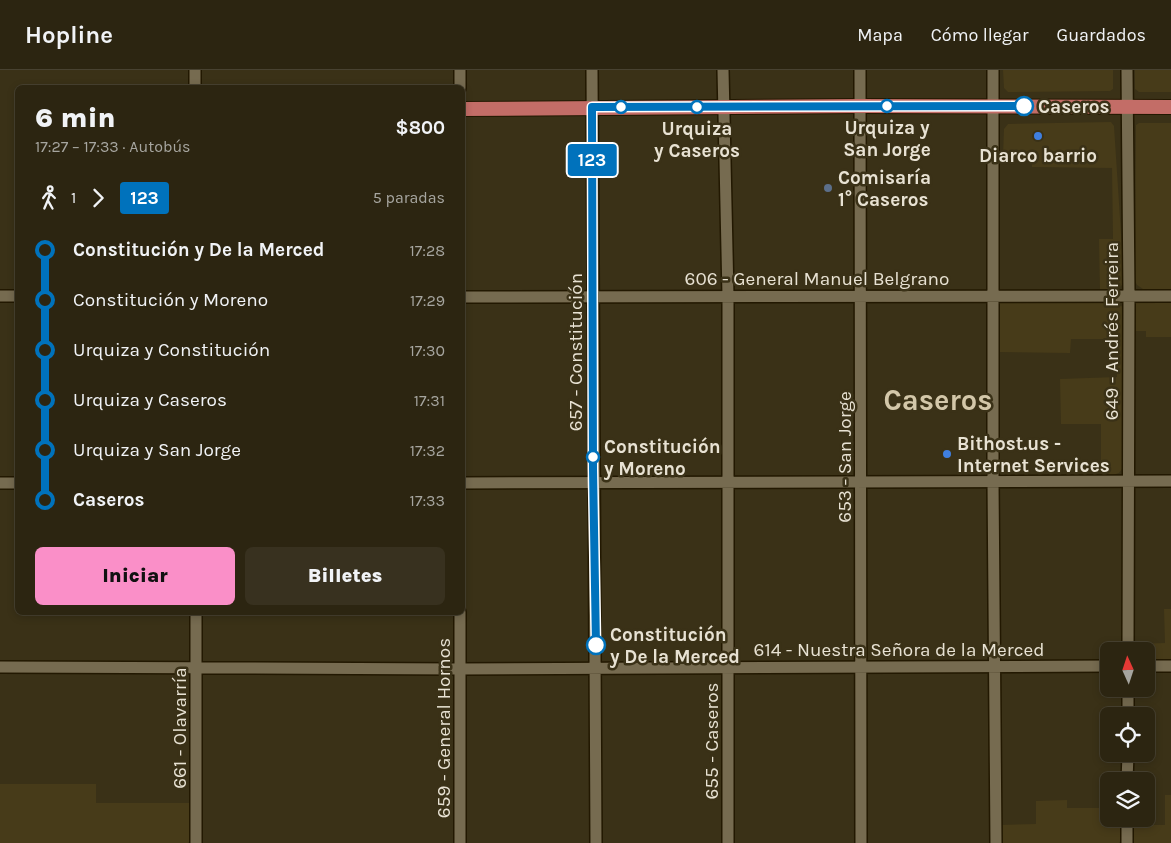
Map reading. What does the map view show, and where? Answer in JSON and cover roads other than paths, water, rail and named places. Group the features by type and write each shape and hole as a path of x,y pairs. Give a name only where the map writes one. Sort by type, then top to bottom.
{"main road":[{"path":"465,109 860,106 1171,107"}],"street":[{"path":"195,70 195,85"},
{"path":"460,70 460,85"},
{"name":"657 - Constitución","path":"592,70 596,843"},
{"name":"655 - Caseros","path":"723,70 728,296 728,843"},
{"name":"653 - San Jorge","path":"860,70 861,843"},
{"path":"993,70 993,481 996,843"},
{"name":"649 - Andrés Ferreira","path":"1127,70 1129,296 1128,642"},
{"path":"0,296 15,296"},
{"name":"606 - General Manuel Belgrano","path":"465,297 1171,296"},
{"path":"465,483 1171,481"},
{"path":"0,484 15,483"},
{"name":"661 - Olavarría","path":"196,615 196,843"},
{"name":"659 - General Hornos","path":"460,615 460,843"},
{"name":"614 - Nuestra Señora de la Merced","path":"0,667 729,668 1100,666"},
{"path":"1155,666 1171,666"},
{"path":"1127,827 1127,843"}],"place":[{"name":"Urquiza y San Jorge","path":"887,106"},
{"name":"Caseros","path":"1024,106"},
{"name":"Urquiza y Caseros","path":"697,107"},
{"name":"Diarco barrio","path":"1038,136"},
{"name":"Comisaría 1° Caseros","path":"828,188"},
{"name":"Bithost.us - Internet Services","path":"947,454"},
{"name":"Constitución y Moreno","path":"593,457"},
{"name":"Constitución y De la Merced","path":"596,645"}],"district":[{"name":"Caseros","path":"938,400"}]}
